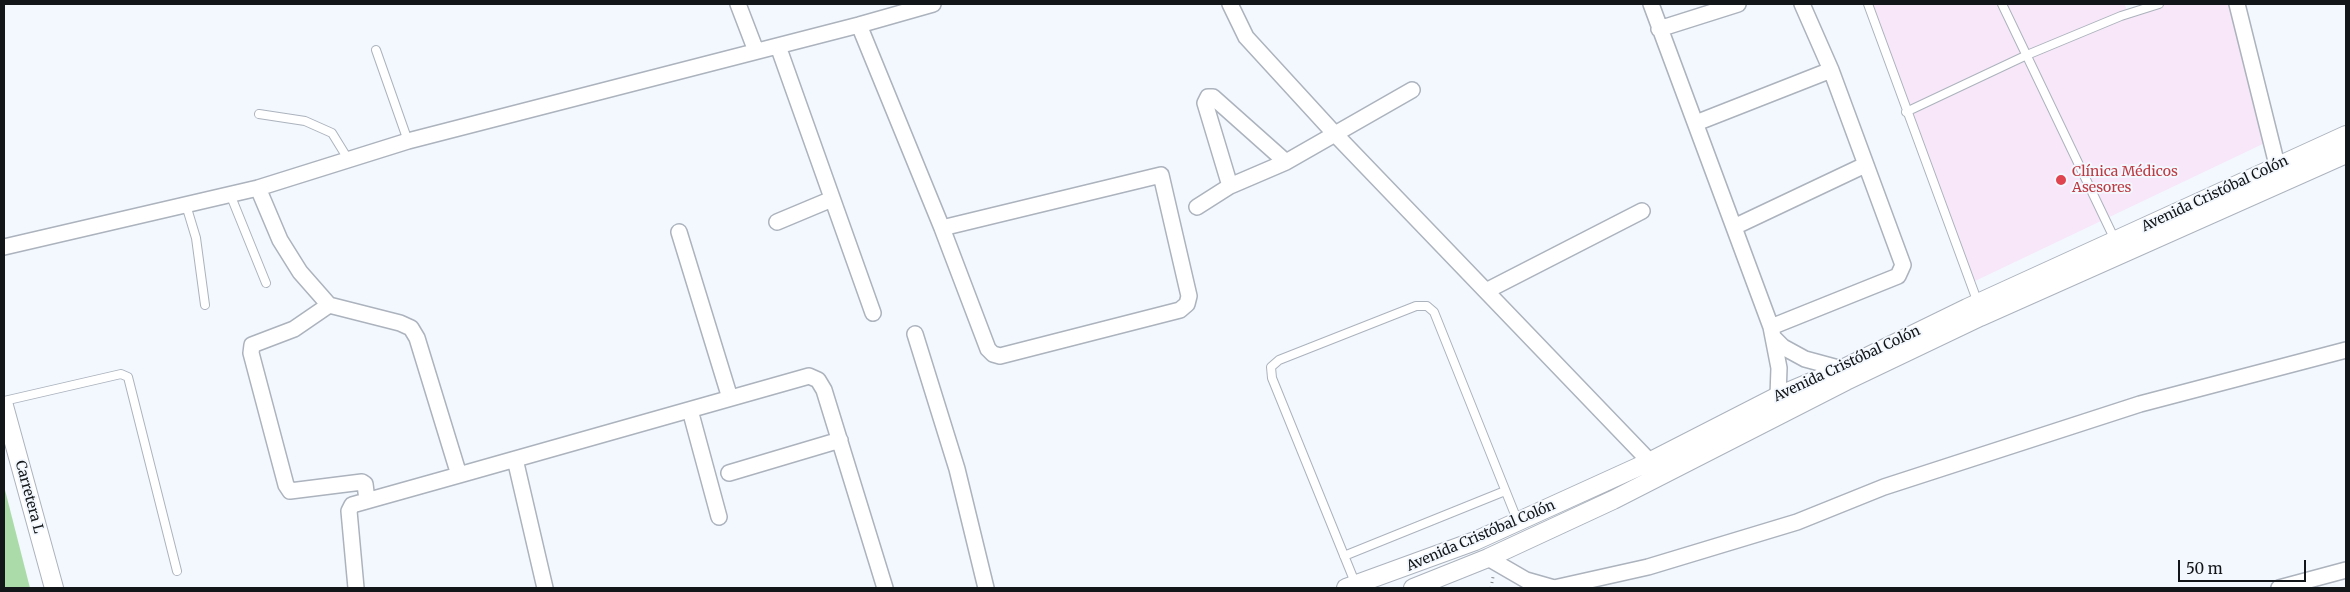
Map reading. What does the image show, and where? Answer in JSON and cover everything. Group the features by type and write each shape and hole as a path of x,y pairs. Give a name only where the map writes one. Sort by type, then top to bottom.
{"street":[{"path":"738,4 756,51"},
{"path":"4,247 258,188 408,141 859,25 932,4"},
{"path":"1230,4 1246,37 1334,132 1651,461 1662,475"},
{"path":"1651,4 1773,333 1779,368 1778,396"},
{"path":"1659,29 1738,4"},
{"path":"1773,333 1898,276 1902,271 1903,265 1831,70 1802,4"},
{"path":"2237,4 2279,174"},
{"path":"859,25 942,228 988,349 993,354 1000,356 1180,310 1187,304 1189,296 1161,175 942,228"},
{"path":"778,46 873,313"},
{"path":"1696,123 1831,70"},
{"path":"1197,207 1230,186 1286,162 1334,132 1412,90"},
{"path":"1230,186 1205,103 1208,97 1213,97 1286,162"},
{"name":"Avenida Cristóbal Colón","path":"1413,588 1488,558 1662,475 1846,381 2279,174 2346,135"},
{"name":"Avenida Cristóbal Colón","path":"1351,587 1475,541 1518,522 1651,461 1778,396 2115,240 2279,174 2346,154"},
{"path":"1734,227 1865,165"},
{"path":"258,188 280,240 300,272 328,305 400,323 411,328 417,338 459,474"},
{"path":"776,222 832,198"},
{"path":"1488,290 1642,211"},
{"path":"678,232 730,398"},
{"path":"328,305 294,329 252,345 250,353 286,485 290,491 362,482 365,484 368,500"},
{"path":"1773,333 1783,347 1805,359 1842,368"},
{"path":"914,334 957,469 986,588"},
{"path":"1488,558 1526,580 1554,588 1648,567 1797,522 1884,487 2140,404 2346,350"},
{"path":"356,588 350,511 352,505 809,376 818,380 824,390 885,588"},
{"name":"Carretera L","path":"4,406 54,588"},
{"path":"690,410 719,517"},
{"path":"729,473 840,440"},
{"path":"515,459 545,588"},
{"path":"2279,588 2346,570"}],"lane":[{"path":"1868,4 1906,112 1978,302"},
{"path":"2002,4 2115,240"},
{"path":"1906,112 2027,55 2121,16 2159,4"},
{"path":"376,50 408,141"},
{"path":"259,114 305,121 332,133 348,160"},
{"path":"230,194 266,283"},
{"path":"186,205 196,238 205,305"},
{"path":"1351,587 1344,556 1272,378 1272,367 1278,360 1416,306 1427,306 1434,312 1518,522"},
{"path":"4,401 121,374 128,377 177,571"},
{"path":"1344,556 1505,490"}],"shaded area":[{"name":"Clínica Médicos Asesores","path":"1868,4 2124,4 2128,11 2144,4 2232,4 2269,141 1975,281"}],"green space":[{"path":"4,486 30,588 4,588"}],"place":[{"name":"Clínica Médicos Asesores","path":"2061,180"}]}
